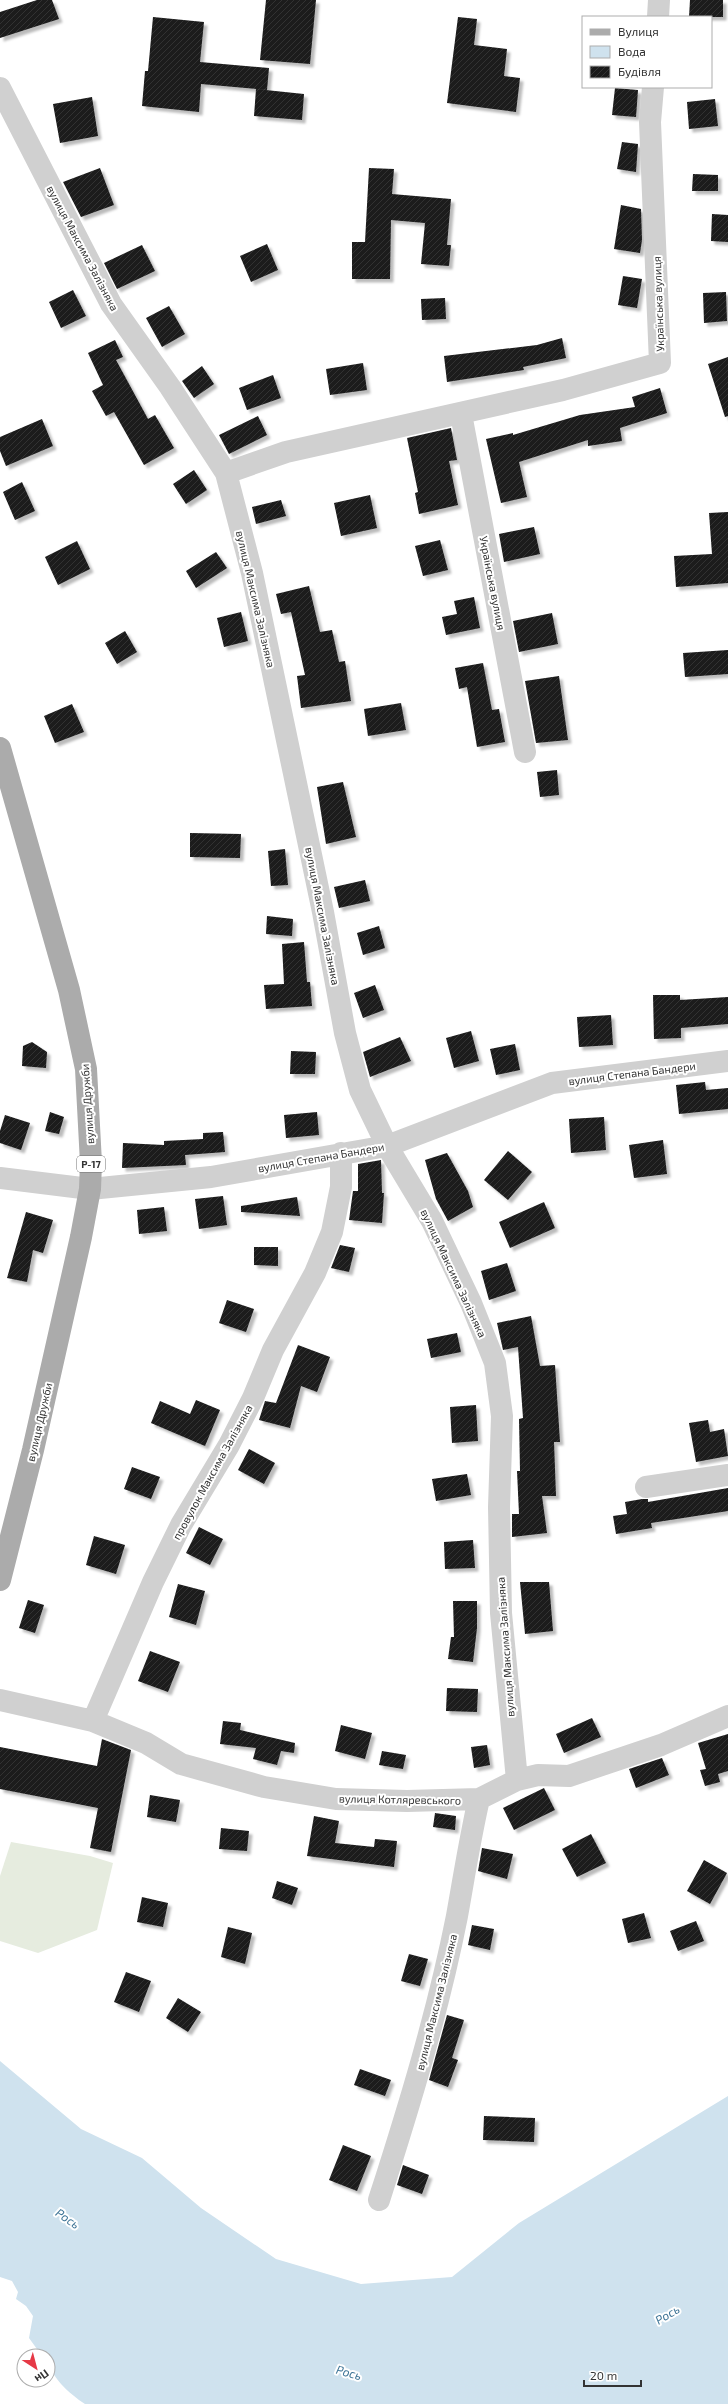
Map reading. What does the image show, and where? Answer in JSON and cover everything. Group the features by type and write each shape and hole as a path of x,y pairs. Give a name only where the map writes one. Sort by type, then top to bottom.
{"main road":[{"name":"вулиця Дружби","path":"0,748 69,990 86,1069 91,1163 90,1189 81,1237 34,1443 0,1580"}],"street":[{"path":"658,16 660,0"},
{"name":"вулиця Максима Залізняка","path":"0,88 112,304 170,386 226,473 252,573 323,912 345,1033 360,1090 387,1146 432,1221 471,1303 495,1363 502,1416 499,1507 501,1613 517,1780"},
{"name":"Українська вулиця","path":"226,473 286,452 563,390 660,363 650,122 653,88"},
{"name":"Українська вулиця","path":"461,414 525,752"},
{"name":"вулиця Степана Бандери","path":"0,1178 90,1189 211,1176 387,1146 552,1083 728,1061"},
{"name":"провулок Максима Залізняка","path":"93,1721 153,1582 181,1525 229,1445 253,1398 273,1350 315,1273 332,1232 341,1187 341,1153"},
{"path":"646,1487 728,1475"},
{"name":"вулиця Котляревського","path":"0,1700 93,1721 146,1743 181,1764 264,1787 336,1799 407,1801 479,1800 517,1780 538,1775 569,1776 661,1745 728,1716"},
{"name":"вулиця Максима Залізняка","path":"379,2200 410,2103 457,1916 466,1854 479,1800"}],"shaded area":[{"path":"11,1842 90,1856 113,1863 97,1930 38,1953 0,1941 0,1876"}],"water":[{"name":"Рось","path":"0,2061 81,2129 142,2158 201,2208 276,2259 361,2284 452,2277 519,2223 728,2096 728,2404 85,2404 67,2390 56,2377 56,2348 36,2348 29,2338 33,2316 26,2306 16,2299 18,2292 12,2281 0,2277"}],"building":[{"path":"37,0 52,0 59,19 0,38 0,12"},
{"path":"266,0 316,0 310,64 260,60"},
{"path":"690,0 723,0 723,17 689,16"},
{"path":"153,17 204,22 200,62 269,68 267,90 201,84 199,112 142,106 145,71 148,71"},
{"path":"458,17 477,19 474,45 507,49 504,76 520,78 516,112 447,103"},
{"path":"615,88 638,90 636,117 612,115"},
{"path":"256,89 304,94 302,120 254,116"},
{"path":"92,97 98,136 60,143 53,104"},
{"path":"715,99 718,126 689,129 687,102"},
{"path":"622,142 638,144 636,172 617,169"},
{"path":"100,168 114,205 81,217 63,182"},
{"path":"369,168 394,169 392,194 451,199 447,245 451,245 449,266 421,264 425,223 391,220 390,279 352,279 352,242 365,242"},
{"path":"693,174 718,175 718,191 692,191"},
{"path":"621,205 641,209 642,240 640,253 614,249"},
{"path":"712,214 728,215 728,242 711,241"},
{"path":"267,244 278,270 251,282 240,256"},
{"path":"142,245 155,271 117,289 104,263"},
{"path":"623,276 642,279 637,308 618,305"},
{"path":"73,290 86,316 61,328 49,302"},
{"path":"726,292 727,321 704,323 703,293"},
{"path":"445,298 446,319 422,320 421,299"},
{"path":"169,306 185,334 162,347 146,318"},
{"path":"562,338 566,358 523,367 524,370 447,382 444,356 537,345"},
{"path":"115,340 123,357 116,360 148,419 155,415 174,448 144,465 114,412 106,416 92,391 103,385 88,353"},
{"path":"728,357 728,416 725,417 708,364"},
{"path":"363,363 367,390 330,395 326,369"},
{"path":"202,366 214,384 194,398 182,381"},
{"path":"273,375 281,398 247,410 239,388"},
{"path":"660,388 667,413 620,428 622,441 588,446 588,440 519,462 527,497 501,503 486,439 513,433 513,435 580,415 635,407 632,397"},
{"path":"258,416 267,435 229,454 219,435"},
{"path":"42,419 53,446 6,466 0,451 0,437"},
{"path":"451,428 457,460 449,461 458,505 419,514 415,493 418,492 407,438"},
{"path":"194,470 207,490 186,504 173,484"},
{"path":"22,482 35,511 15,520 3,492"},
{"path":"370,495 377,528 341,536 334,503"},
{"path":"281,500 286,516 256,524 252,507"},
{"path":"728,512 728,583 676,587 674,556 712,554 709,513"},
{"path":"534,527 540,554 504,562 499,534"},
{"path":"440,540 448,570 423,576 415,546"},
{"path":"77,541 90,569 58,585 45,557"},
{"path":"216,552 227,568 196,588 186,571"},
{"path":"309,586 320,632 332,630 339,662 345,661 351,701 301,708 297,676 305,675 291,612 281,614 276,594"},
{"path":"474,597 480,628 446,635 442,617 457,614 454,601"},
{"path":"241,612 248,641 224,647 217,618"},
{"path":"552,613 558,644 519,652 513,621"},
{"path":"125,631 137,652 117,664 105,643"},
{"path":"728,650 728,674 685,677 683,653"},
{"path":"483,663 492,710 499,709 505,742 477,747 467,687 459,689 455,668"},
{"path":"559,676 568,740 536,743 525,681"},
{"path":"401,703 406,730 368,736 364,709"},
{"path":"72,704 84,732 55,743 44,716"},
{"path":"557,770 559,795 540,797 537,772"},
{"path":"343,782 356,837 326,844 317,787"},
{"path":"190,833 241,834 240,858 190,857"},
{"path":"285,849 288,885 271,886 268,851"},
{"path":"365,880 370,901 339,908 334,887"},
{"path":"267,916 293,919 292,936 266,934"},
{"path":"379,926 385,948 363,955 357,933"},
{"path":"304,942 307,982 310,982 312,1006 266,1009 264,985 284,984 282,944"},
{"path":"375,985 384,1010 363,1018 354,993"},
{"path":"653,995 680,995 680,1000 728,997 728,1024 681,1028 681,1038 654,1039"},
{"path":"611,1015 613,1045 579,1047 577,1017"},
{"path":"471,1031 479,1061 454,1068 446,1038"},
{"path":"400,1037 411,1061 370,1077 363,1052"},
{"path":"32,1042 47,1052 46,1068 22,1066 23,1046"},
{"path":"515,1044 520,1070 496,1075 490,1049"},
{"path":"291,1051 316,1052 315,1074 290,1074"},
{"path":"705,1082 706,1090 728,1088 728,1109 679,1114 676,1085"},
{"path":"50,1112 64,1117 59,1134 45,1131"},
{"path":"317,1112 319,1135 286,1138 284,1115"},
{"path":"5,1115 30,1123 21,1150 0,1143 0,1131"},
{"path":"604,1117 606,1150 571,1153 569,1119"},
{"path":"223,1132 225,1152 185,1155 186,1165 122,1168 123,1143 164,1145 164,1141 203,1139 203,1133"},
{"path":"663,1140 667,1174 634,1178 629,1145"},
{"path":"508,1151 532,1172 508,1200 484,1180"},
{"path":"447,1153 468,1191 473,1207 448,1221 436,1199 425,1160"},
{"path":"381,1160 382,1193 384,1193 382,1223 349,1220 353,1191 358,1191 358,1164"},
{"path":"223,1196 227,1225 199,1229 195,1199"},
{"path":"297,1197 300,1216 241,1212 241,1206"},
{"path":"544,1202 555,1228 510,1248 499,1222"},
{"path":"164,1207 167,1231 139,1234 137,1210"},
{"path":"26,1212 53,1220 43,1253 33,1250 27,1282 7,1278"},
{"path":"340,1245 355,1248 349,1272 331,1268"},
{"path":"254,1247 278,1247 278,1266 254,1265"},
{"path":"507,1263 516,1291 489,1300 481,1271"},
{"path":"227,1300 254,1309 246,1332 219,1323"},
{"path":"531,1316 540,1366 555,1365 560,1442 554,1442 556,1496 542,1496 547,1533 512,1537 512,1514 519,1514 517,1471 520,1471 519,1419 523,1418 518,1347 503,1350 497,1323"},
{"path":"457,1333 461,1352 431,1358 427,1339"},
{"path":"298,1345 330,1357 317,1392 301,1386 290,1428 259,1420 265,1401 276,1403"},
{"path":"196,1400 220,1410 205,1446 151,1423 160,1401 190,1414"},
{"path":"476,1405 478,1441 452,1443 450,1407"},
{"path":"708,1420 710,1432 724,1429 728,1456 696,1462 689,1423"},
{"path":"249,1449 275,1463 264,1484 238,1470"},
{"path":"132,1467 160,1477 151,1499 124,1489"},
{"path":"467,1474 471,1495 436,1501 432,1479"},
{"path":"728,1488 728,1511 651,1523 652,1528 616,1534 613,1516 627,1514 625,1502 648,1499 648,1502"},
{"path":"199,1527 223,1539 210,1565 186,1553"},
{"path":"94,1536 125,1545 116,1574 86,1565"},
{"path":"473,1540 475,1568 445,1569 444,1542"},
{"path":"520,1582 549,1582 553,1631 525,1634"},
{"path":"178,1584 205,1591 196,1625 169,1617"},
{"path":"28,1600 44,1605 35,1633 19,1628"},
{"path":"453,1601 477,1601 477,1628 473,1662 448,1659 451,1637 454,1637"},
{"path":"150,1651 180,1662 168,1692 138,1681"},
{"path":"447,1688 478,1689 477,1712 446,1711"},
{"path":"592,1718 601,1737 564,1753 556,1734"},
{"path":"223,1721 241,1723 240,1730 295,1743 294,1753 281,1751 277,1765 253,1759 256,1748 220,1744"},
{"path":"341,1725 372,1733 365,1759 335,1751"},
{"path":"728,1734 728,1771 718,1774 720,1782 705,1786 700,1770 706,1769 698,1743"},
{"path":"102,1739 131,1750 111,1852 90,1848 98,1808 0,1789 0,1747 97,1766"},
{"path":"487,1745 490,1765 474,1768 471,1747"},
{"path":"382,1751 406,1755 403,1769 379,1765"},
{"path":"662,1758 669,1775 636,1788 629,1769"},
{"path":"544,1788 555,1810 514,1830 503,1808"},
{"path":"150,1795 180,1800 176,1822 147,1817"},
{"path":"435,1813 456,1816 455,1830 433,1827"},
{"path":"314,1816 339,1821 335,1843 374,1847 375,1839 397,1841 394,1867 307,1856"},
{"path":"221,1828 249,1831 247,1851 219,1849"},
{"path":"591,1834 606,1863 577,1877 562,1849"},
{"path":"482,1848 513,1854 507,1879 478,1871"},
{"path":"704,1860 727,1873 710,1904 687,1891"},
{"path":"277,1881 298,1888 292,1905 272,1898"},
{"path":"142,1897 168,1903 163,1927 137,1922"},
{"path":"644,1913 651,1938 628,1943 622,1919"},
{"path":"696,1921 704,1941 678,1951 670,1931"},
{"path":"472,1925 494,1929 490,1950 468,1945"},
{"path":"228,1927 252,1933 245,1964 221,1957"},
{"path":"409,1954 428,1959 420,1986 401,1981"},
{"path":"126,1972 151,1981 139,2012 114,2002"},
{"path":"178,1998 201,2012 188,2032 166,2018"},
{"path":"447,2015 464,2020 452,2058 458,2060 448,2087 429,2080"},
{"path":"360,2069 391,2080 385,2096 354,2085"},
{"path":"484,2116 535,2118 534,2142 483,2140"},
{"path":"343,2145 371,2156 357,2191 329,2180"},
{"path":"403,2165 429,2175 422,2194 397,2185"}]}
